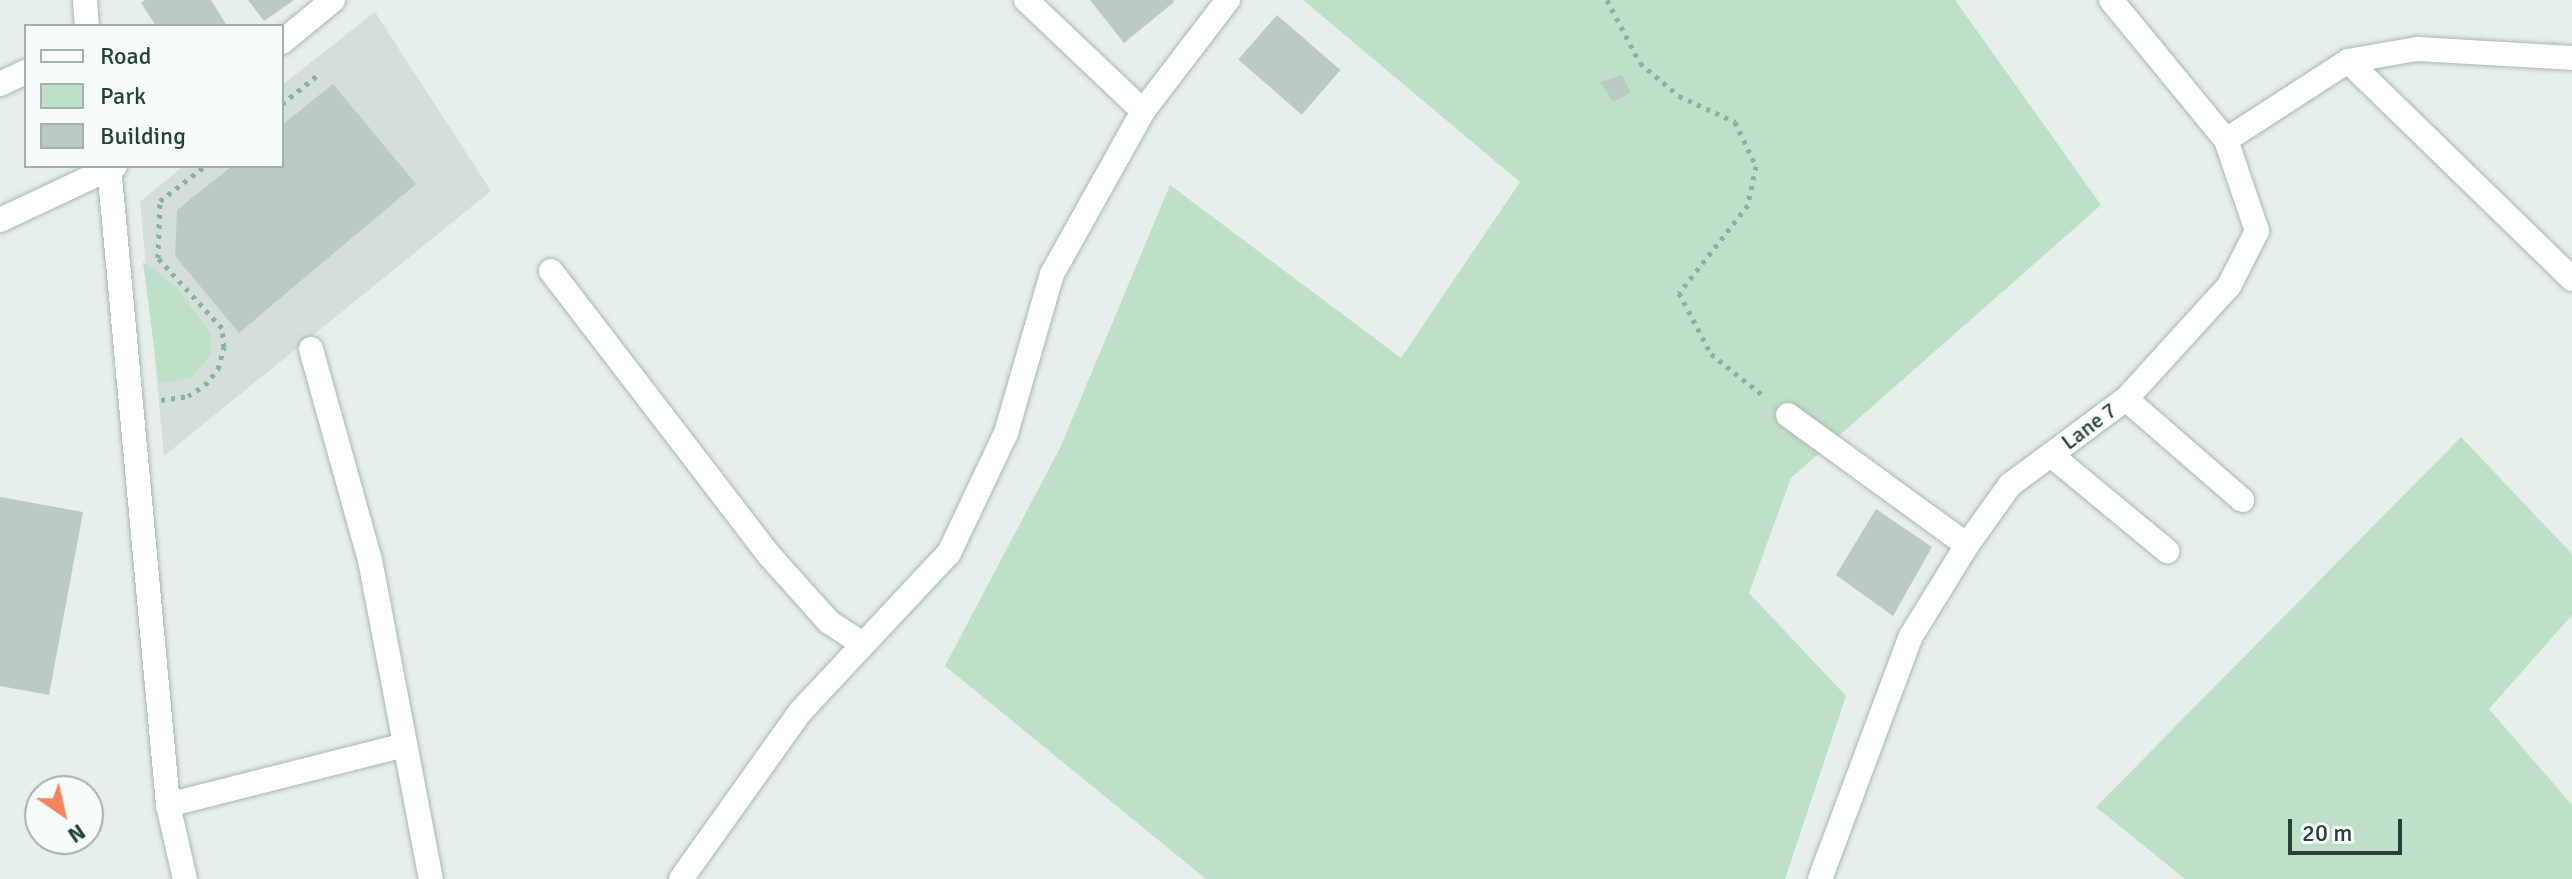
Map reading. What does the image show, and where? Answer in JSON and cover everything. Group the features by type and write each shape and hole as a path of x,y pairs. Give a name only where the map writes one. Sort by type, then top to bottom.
{"street":[{"path":"85,0 87,24"},
{"path":"284,40 333,0"},
{"path":"1026,0 1143,111"},
{"path":"681,879 801,711 861,643 949,553 1006,433 1052,274 1143,111 1228,0"},
{"name":"Lane 7","path":"1820,879 1911,636 1967,545 2010,485 2126,399 2229,286 2257,231 2226,140 2111,0"},
{"path":"2226,140 2348,61 2417,49 2572,58"},
{"path":"2348,61 2572,279"},
{"path":"0,84 24,73"},
{"path":"0,220 109,168"},
{"path":"111,168 168,805 185,879"},
{"path":"551,271 769,555 829,622 861,643"},
{"path":"311,349 370,560 402,746 431,879"},
{"path":"2126,399 2242,500"},
{"path":"1788,415 1967,545"},
{"path":"2051,455 2167,551"},
{"path":"168,805 402,746"}],"path":[{"path":"1607,0 1640,63 1679,96 1735,122 1756,166 1748,205 1679,293 1711,354 1788,415"},
{"path":"284,102 320,73"},
{"path":"132,404 188,396 218,369 222,328 158,258 160,201 202,168"}],"shaded area":[{"path":"375,12 491,191 164,456 140,202 181,168 284,168 284,83"}],"green space":[{"path":"1303,0 1955,0 2101,205 1791,478 1749,593 1846,696 1785,879 1206,879 945,666 1060,448 1170,185 1401,358 1520,182"},
{"path":"143,262 176,286 211,334 210,355 193,377 159,384"},
{"path":"2461,437 2572,554 2572,615 2489,709 2572,805 2572,879 2185,879 2096,807"}],"building":[{"path":"145,0 211,0 226,24 155,24 141,3"},
{"path":"248,0 294,0 264,21"},
{"path":"1090,0 1173,0 1174,2 1124,43"},
{"path":"1277,15 1340,70 1302,115 1238,60"},
{"path":"1622,75 1631,93 1613,102 1600,82"},
{"path":"333,84 416,184 239,333 175,256 177,210 230,168 284,168 284,123"},
{"path":"0,497 83,512 49,695 0,686"},
{"path":"1876,509 1932,547 1893,616 1836,575"}]}
